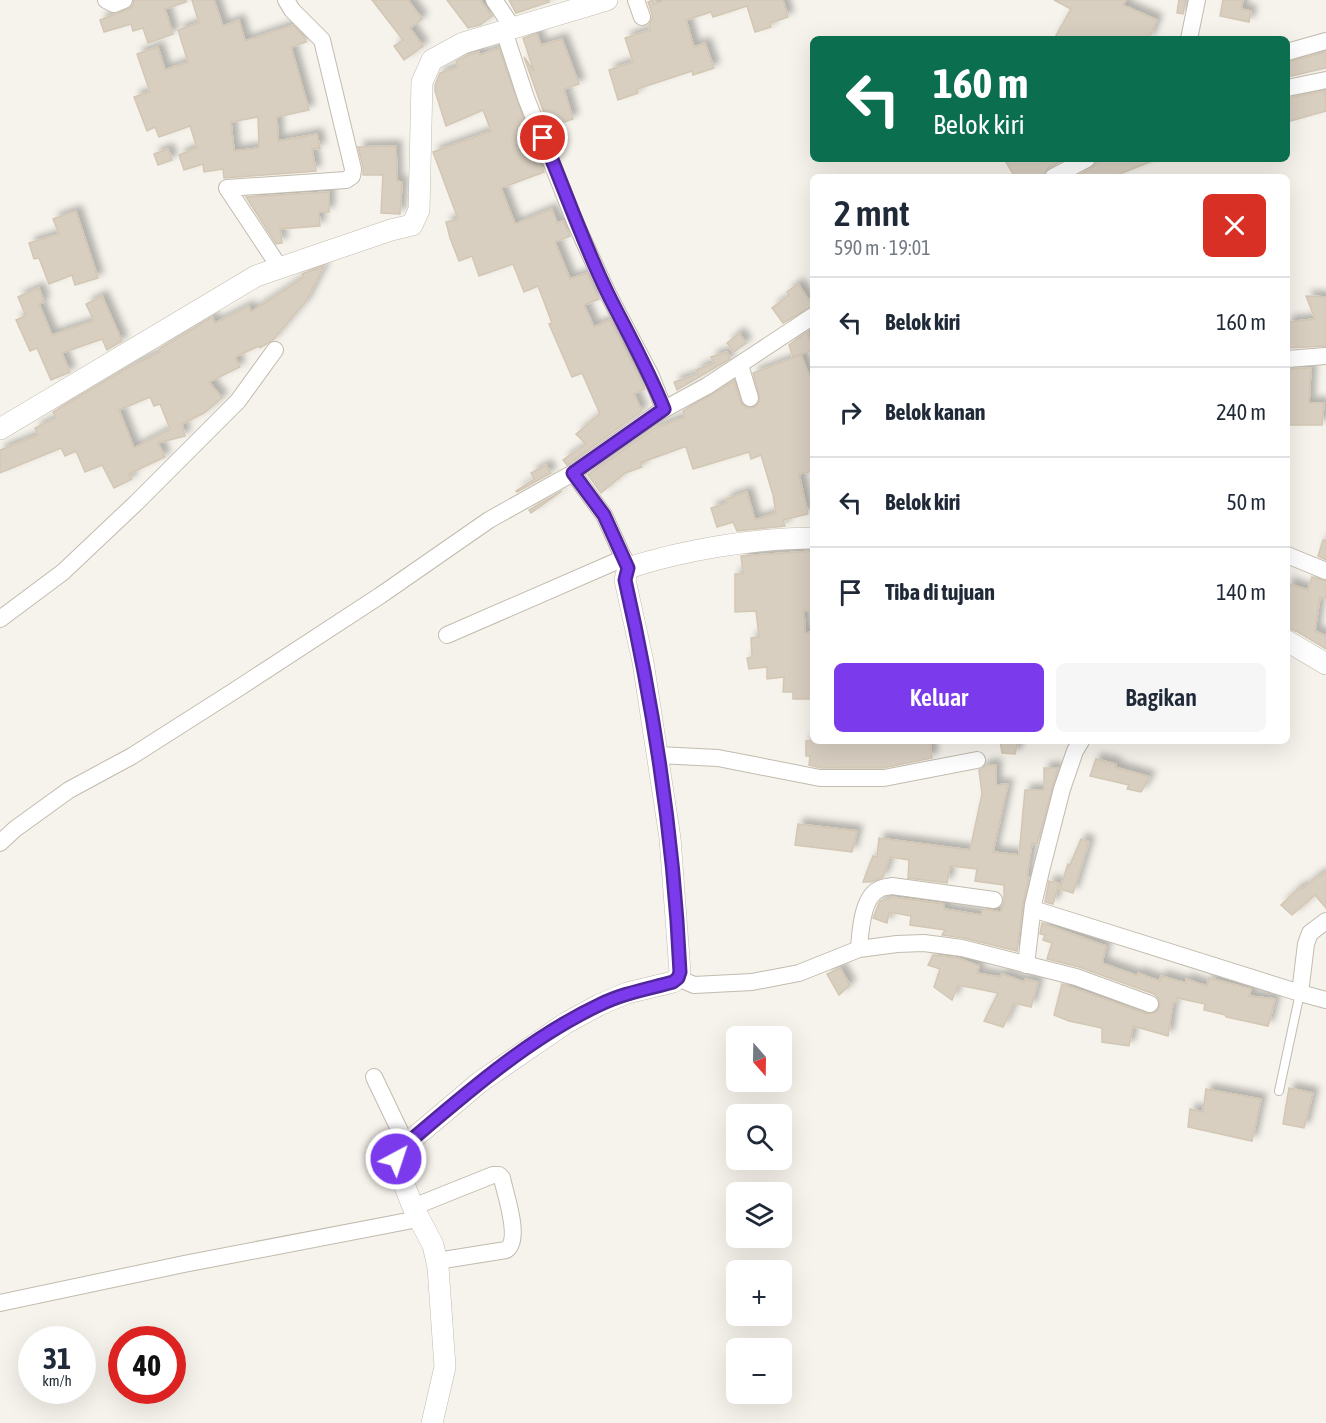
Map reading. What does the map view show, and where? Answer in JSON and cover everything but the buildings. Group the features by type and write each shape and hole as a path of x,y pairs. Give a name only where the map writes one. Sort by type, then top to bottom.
{"street":[{"path":"106,0 114,4 124,0"},
{"path":"280,268 227,188 346,180 352,176 353,169 322,40 292,10 286,0"},
{"path":"494,0 508,29 526,98 576,224 608,294 651,376 664,409"},
{"path":"0,429 256,276 412,225 419,210 422,82 432,60 464,43 608,0"},
{"path":"636,0 642,17"},
{"path":"1190,36 1197,0"},
{"path":"1290,51 1326,41"},
{"path":"1290,87 1326,80"},
{"path":"1059,174 1082,162"},
{"path":"0,843 8,829 69,790 132,756 254,679 489,520 573,473 664,409 707,386 810,318"},
{"path":"0,619 63,572 136,503 238,401 275,350"},
{"path":"1290,359 1326,356"},
{"path":"740,365 750,398"},
{"path":"573,473 604,515 626,563 625,580 643,663 670,838 681,980"},
{"path":"447,635 626,563 687,552 810,538"},
{"path":"1290,556 1326,571"},
{"path":"1290,643 1326,664"},
{"path":"1026,965 1033,909 1062,789 1079,744"},
{"path":"658,755 718,758 820,778 884,778 977,760"},
{"path":"853,952 870,897 879,889 892,886 994,900"},
{"path":"1033,909 1326,1000"},
{"path":"1300,993 1306,944 1311,933 1326,921"},
{"path":"432,1423 445,1367 437,1262 427,1232 415,1213 396,1164 397,1155 406,1144 480,1082 566,1023 627,993 681,980 693,985 752,982 799,973 853,952 897,944 936,944 973,950 1076,977 1150,1004"},
{"path":"374,1077 406,1144"},
{"path":"0,1303 415,1213 493,1175 499,1175 502,1178 513,1228 514,1241 510,1247 506,1250 437,1262"}],"lane":[{"path":"1279,1091 1300,993"}],"route":[{"path":"396,1159 403,1147 508,1061 566,1023 599,1005 627,993 673,982 678,978 680,972 670,838 643,663 625,580 628,568 604,515 573,473 664,409 651,376 608,294 576,224 543,138"}]}
